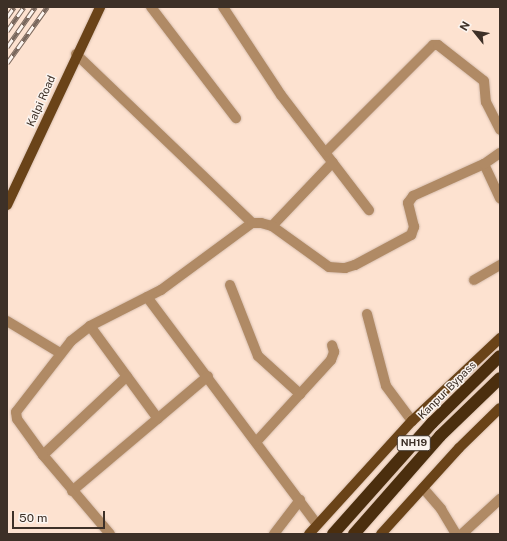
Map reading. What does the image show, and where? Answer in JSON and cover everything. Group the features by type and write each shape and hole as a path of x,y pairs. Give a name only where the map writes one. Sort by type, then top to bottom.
{"highway":[{"name":"Kanpur Bypass","path":"333,534 432,423 500,356"},
{"name":"NH19","path":"354,534 440,436 500,378"}],"main road":[{"name":"Kalpi Road","path":"7,205 76,54 100,7"},
{"path":"309,534 412,421 500,338"},
{"path":"381,534 500,408"}],"street":[{"path":"151,7 236,118"},
{"path":"223,7 286,101 369,210"},
{"path":"326,152 433,45 438,45 484,80 486,102 500,130"},
{"path":"76,54 252,223"},
{"path":"110,534 72,491 17,419 16,412 60,353 90,326 173,282 252,223 261,222 272,226 321,263 337,269 346,268 412,235 414,227 408,203 413,196 484,164 500,153"},
{"path":"272,226 333,162"},
{"path":"484,164 500,199"},
{"path":"474,280 500,265"},
{"path":"230,285 258,356 300,394"},
{"path":"147,297 257,441 318,524"},
{"path":"367,314 386,386 412,421"},
{"path":"7,321 60,353"},
{"path":"90,326 158,419"},
{"path":"257,441 331,360 334,352 332,345"},
{"path":"43,455 127,376"},
{"path":"72,491 208,376"},
{"path":"423,488 441,509 456,534"},
{"path":"462,534 500,499"},
{"path":"274,534 300,500"}],"railway":[{"path":"7,17 14,7"},
{"path":"7,31 24,7"},
{"path":"7,47 35,7"},
{"path":"7,63 47,7"}]}
